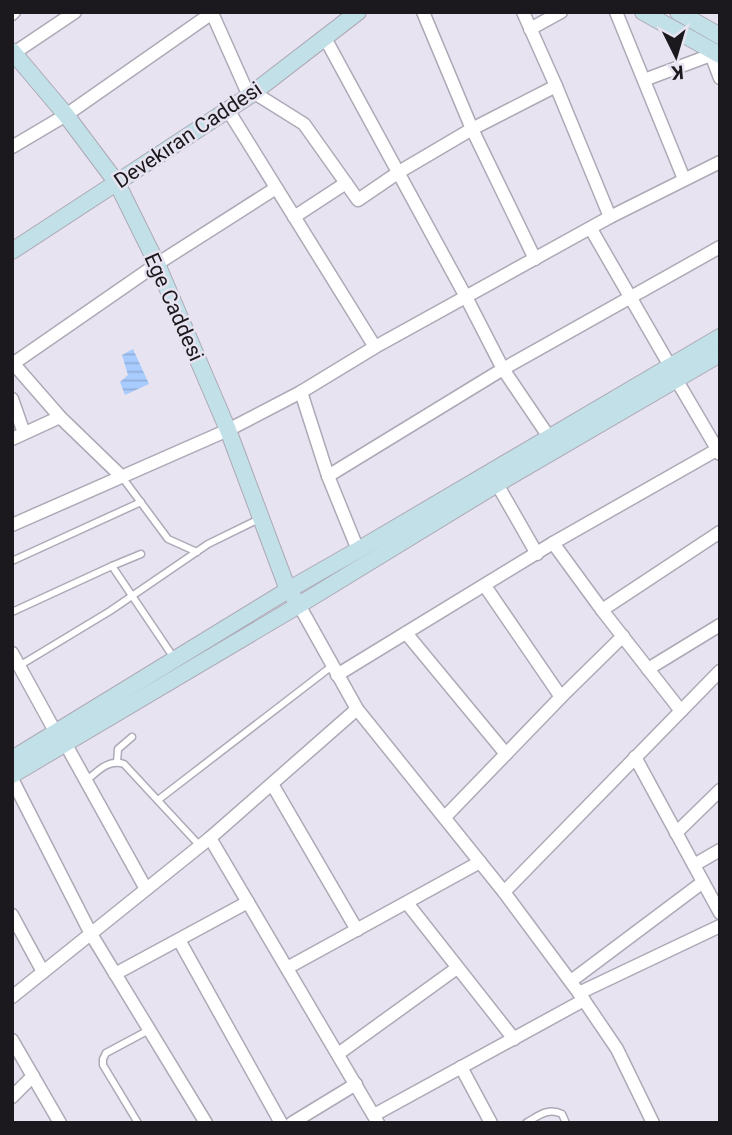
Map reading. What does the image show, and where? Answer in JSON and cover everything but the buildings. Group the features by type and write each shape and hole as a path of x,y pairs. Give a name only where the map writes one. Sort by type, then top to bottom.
{"main road":[{"name":"Devekıran Caddesi","path":"12,251 228,110 358,12"},
{"path":"643,12 713,53"},
{"path":"678,12 720,36"},
{"name":"Ege Caddesi","path":"13,52 117,183 157,264 228,430 288,590 299,605"},
{"path":"12,759 60,738 299,605 673,372 720,337"},
{"path":"12,777 60,738 175,659 288,590 549,437 673,372 720,354"}],"street":[{"path":"13,52 75,12"},
{"path":"423,12 472,129 535,260"},
{"path":"523,12 610,217"},
{"path":"530,29 561,12"},
{"path":"616,12 684,178"},
{"path":"12,148 66,116 212,13 251,94 304,124 358,200 472,129 556,86"},
{"path":"325,38 503,369 549,437"},
{"path":"644,80 713,53 720,78"},
{"path":"228,110 375,347"},
{"path":"12,525 228,430 301,392 375,347 610,217 684,178 718,166"},
{"path":"294,217 346,183"},
{"path":"122,477 60,417 13,363 157,264 276,188"},
{"path":"335,671 405,633 553,543 719,451 591,229"},
{"path":"328,476 503,369 720,247"},
{"path":"301,392 328,476 358,550"},
{"path":"12,399 18,436 60,417"},
{"path":"497,484 537,554"},
{"path":"602,610 720,532"},
{"path":"553,543 681,711"},
{"path":"485,586 561,696"},
{"path":"299,605 357,709 504,892 571,981 617,1049 651,1119 636,1123"},
{"path":"648,669 720,625"},
{"path":"405,633 506,754"},
{"path":"445,817 561,696 623,636"},
{"path":"12,653 146,889"},
{"path":"504,892 720,671"},
{"path":"12,997 205,842 357,709"},
{"path":"635,757 720,913"},
{"path":"12,777 91,934 206,1123"},
{"path":"272,784 357,930"},
{"path":"676,833 720,790"},
{"path":"205,842 248,902 376,1119 461,1067 514,1039 581,996 720,926"},
{"path":"694,865 720,850"},
{"path":"286,968 480,862"},
{"path":"571,981 703,882"},
{"path":"115,974 248,902"},
{"path":"407,903 514,1039"},
{"path":"12,915 43,972"},
{"path":"179,940 281,1123"},
{"path":"338,1054 457,968"},
{"path":"12,1040 60,1123"},
{"path":"461,1067 491,1123"},
{"path":"12,1097 33,1076"},
{"path":"292,1123 356,1084"}],"lane":[{"path":"122,477 168,539 197,552"},
{"path":"12,561 141,502"},
{"path":"19,666 110,611 208,544 261,518"},
{"path":"12,612 141,554"},
{"path":"112,566 175,659"},
{"path":"158,800 335,671"},
{"path":"117,762 118,749 132,737"},
{"path":"86,781 109,763 124,764 158,800 205,842"},
{"path":"138,1123 103,1065 103,1059 106,1053 149,1030"},
{"path":"526,1123 552,1110 562,1114 566,1123"}],"water":[{"path":"133,349 149,384 125,395 120,382 128,375 122,355"}]}
